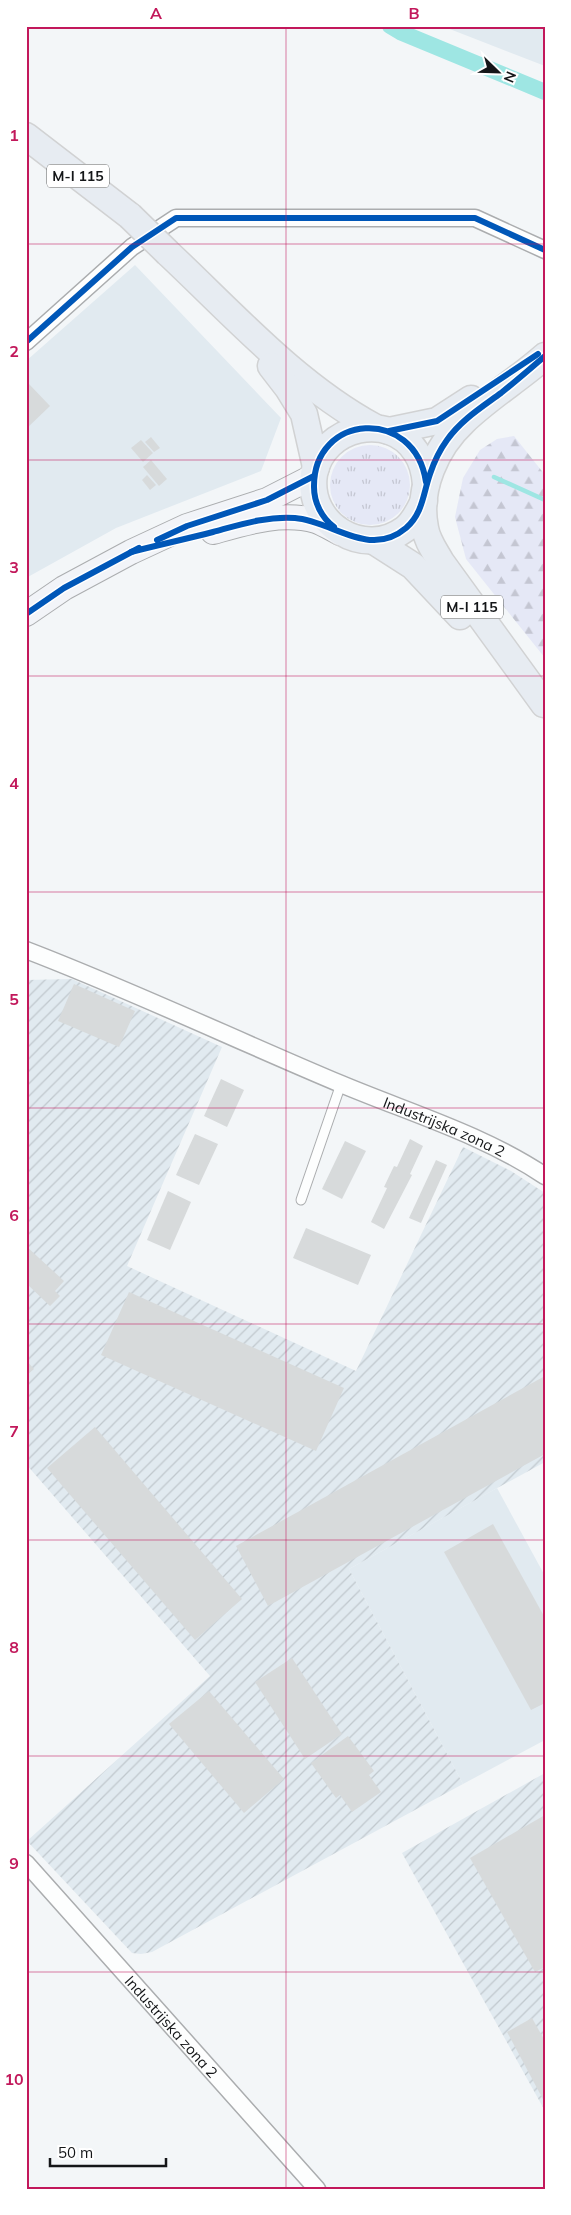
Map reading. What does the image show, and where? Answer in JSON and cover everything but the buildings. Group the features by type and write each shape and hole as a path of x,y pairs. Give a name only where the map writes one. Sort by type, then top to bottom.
{"main road":[{"name":"M-I 115","path":"26,136 130,216 236,320 314,388 341,409 404,439 416,452 424,467 424,527 429,542 453,581 544,704"},
{"name":"M-I 115","path":"236,320 288,388 304,414 315,471 314,493 319,509 329,523 342,534 358,540 374,541 391,537 405,528 417,516 425,493"},
{"path":"26,614 64,588 131,552 187,526 267,500 315,471 322,453 332,442 359,428 381,429 437,421 510,371 545,350"},
{"path":"425,493 436,456 464,420 519,379 545,356"},
{"path":"131,552 244,523 281,518 315,521 342,534"},
{"name":"M-I 115","path":"374,541 405,559 432,583 519,682 544,704"},
{"path":"26,596 75,574 108,563"}],"street":[{"path":"26,342 132,247 176,218 475,218 545,250"},
{"name":"Industrijska zona 2","path":"26,950 117,985 341,1084 479,1139 520,1159 545,1176"},
{"name":"Industrijska zona 2","path":"26,1863 317,2189"}],"lane":[{"path":"301,1200 341,1084"}],"shaded area":[{"path":"442,26 545,26 545,66"},
{"path":"135,265 281,418 261,471 116,528 26,578 26,361"},
{"path":"72,979 222,1047 127,1266 356,1371 463,1147 511,1171 545,1193 545,1462 349,1569 463,1784 152,1952 141,1954 132,1953 27,1841 210,1676 26,1464 26,980"},
{"path":"497,1488 545,1576 545,1740 463,1784 349,1569"},
{"path":"545,1773 545,2111 402,1853"}],"green space":[{"path":"514,436 545,475 545,658 466,559 455,517 463,478 480,450 497,439"},
{"path":"362,445 378,445 399,456 410,477 410,493 399,514 378,525 362,525 348,519 336,507 330,493 330,477 336,463 348,451"}],"waterway":[{"path":"390,26 400,32 545,92"},
{"path":"494,477 545,500"}],"cycle path":[{"path":"26,342 132,247 176,218 475,218 545,250"},
{"path":"389,431 437,421 538,354"},
{"path":"131,552 274,518 295,518 309,521 365,539 378,540 392,537 406,528 416,516 435,461 453,433 472,414 501,393 545,356"},
{"path":"334,527 320,510 315,499 314,487 318,462 330,444 346,433 366,428 385,431 404,440 418,457 426,482"},
{"path":"157,540 187,526 267,500 314,476"},
{"path":"26,614 64,588 139,548"}]}
